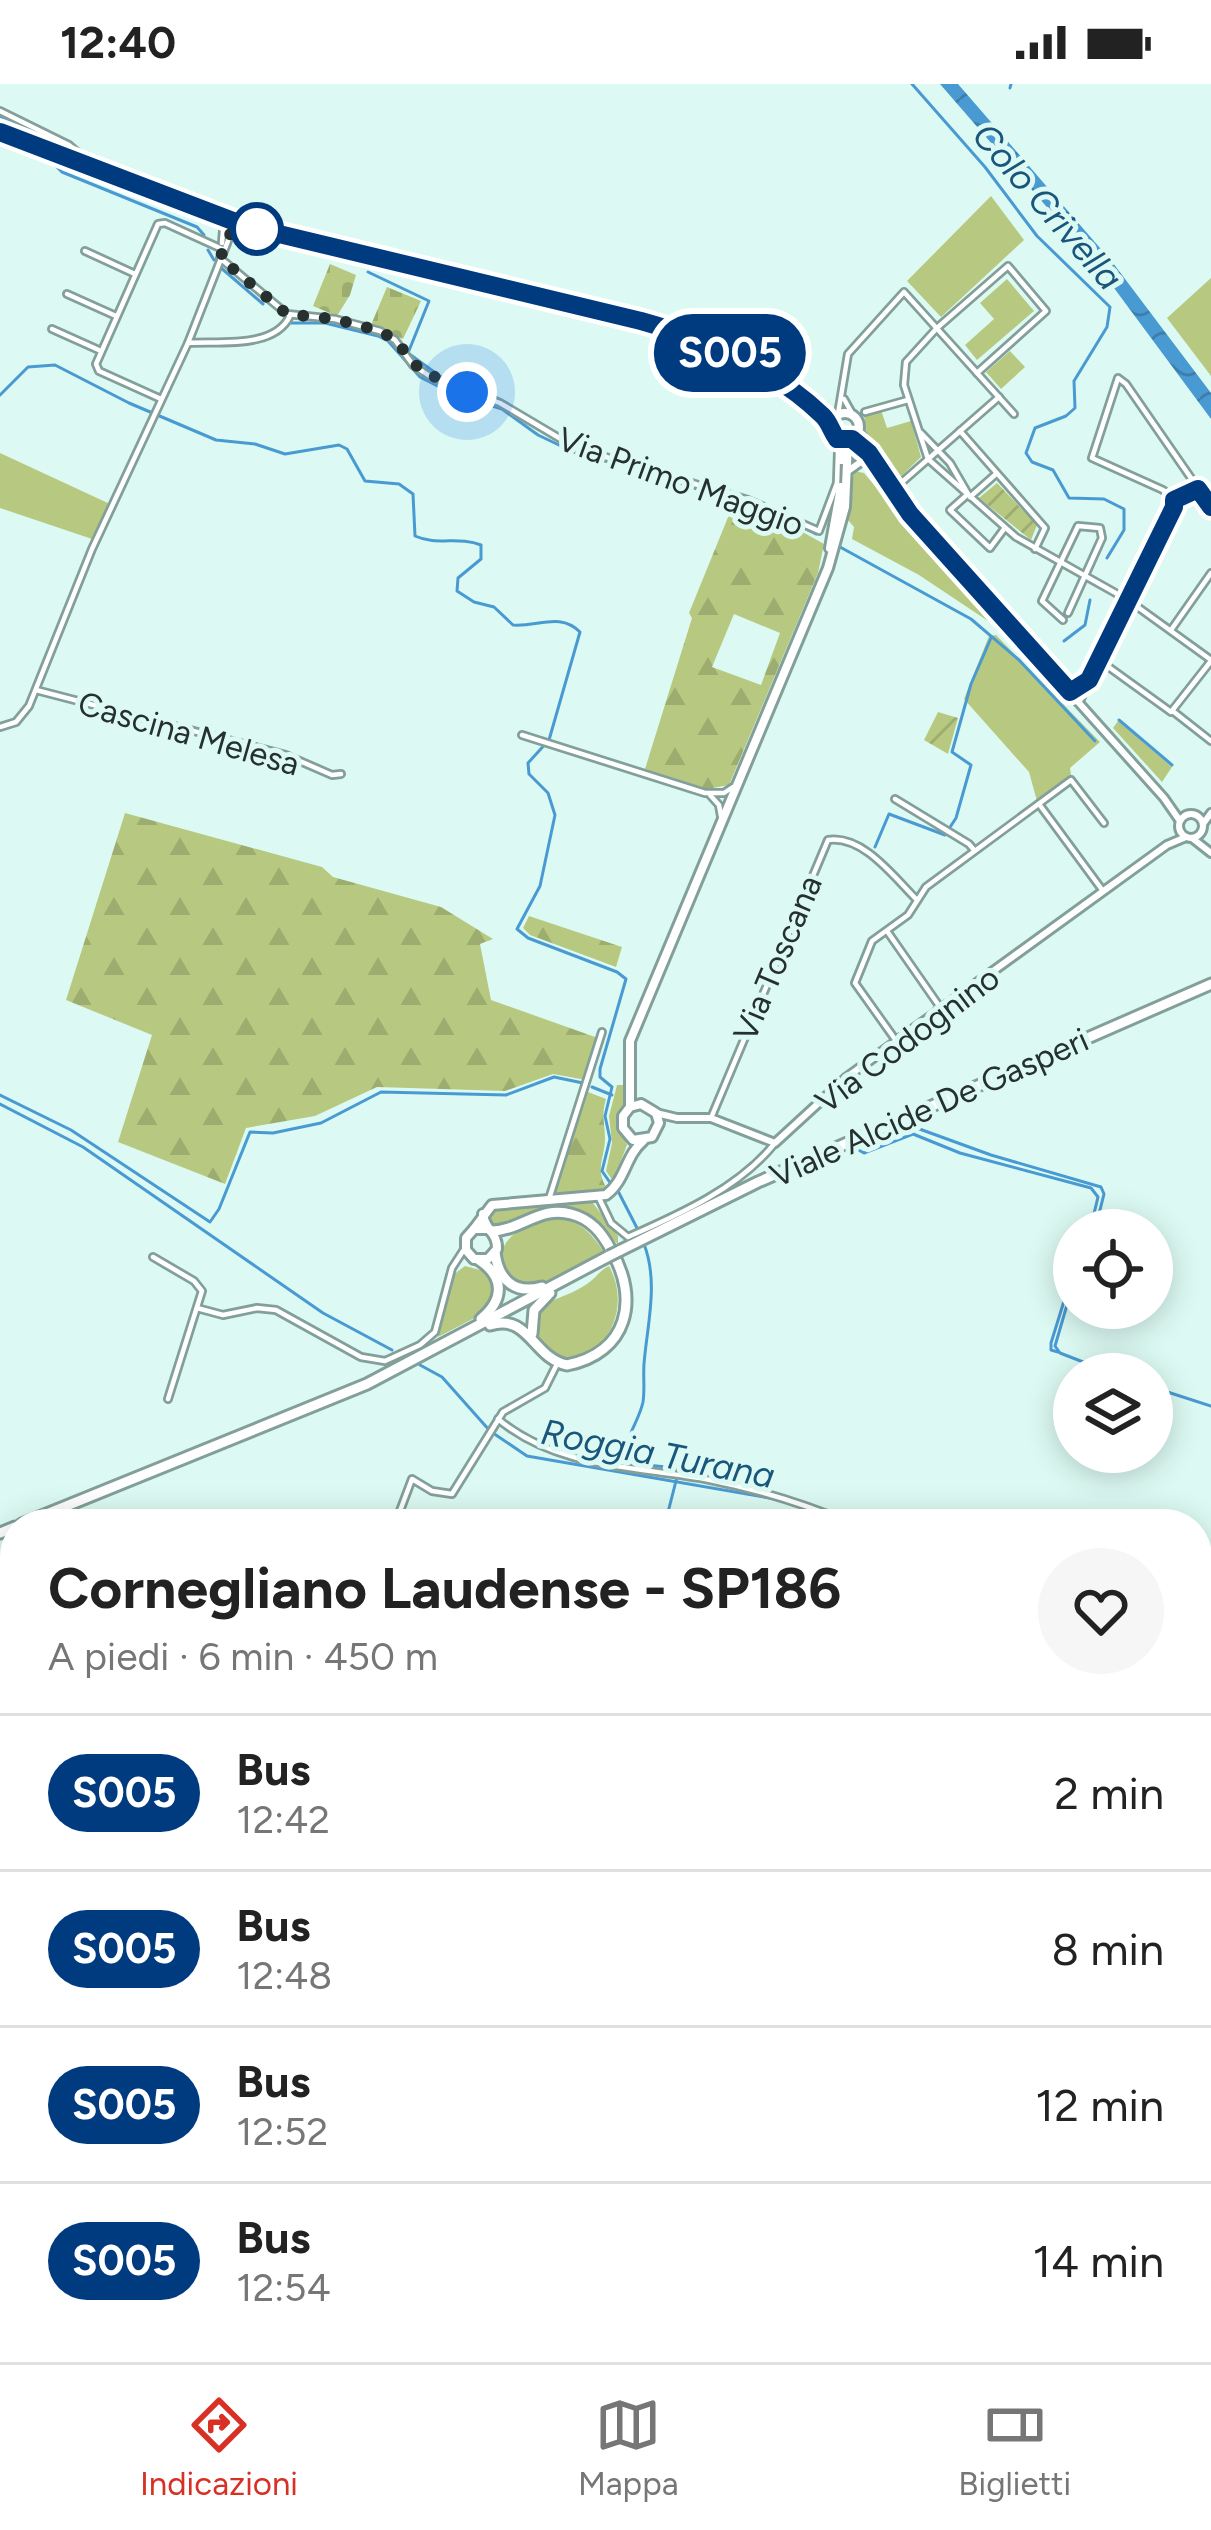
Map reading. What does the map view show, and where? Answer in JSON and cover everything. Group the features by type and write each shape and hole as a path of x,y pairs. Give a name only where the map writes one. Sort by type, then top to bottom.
{"main road":[{"path":"0,133 235,223 683,333 746,362 809,405 847,439"},
{"path":"809,405 853,415 837,518 818,590"},
{"path":"830,425 838,414"},
{"path":"59,1509 290,1418 458,1337 497,1302 499,1281 465,1245 483,1211 494,1204 599,1198 615,1188 631,1156 658,1128 656,1113 641,1104 631,1089 630,1041 818,590 842,521 847,439"},
{"name":"Viale Alcide De Gasperi","path":"458,1337 647,1232 1211,984"},
{"path":"631,1089 630,1107 622,1122 631,1156"},
{"path":"630,1107 641,1104"},
{"path":"629,1138 643,1141"},
{"path":"483,1211 496,1249 497,1269 510,1285 536,1290 564,1280"},
{"path":"458,1337 503,1322 522,1328 544,1354 567,1365 589,1358 617,1334 628,1303 625,1280 597,1229 578,1216 543,1214 509,1229 474,1229"},
{"path":"477,1259 496,1249 509,1229"},
{"path":"533,1340 534,1310 564,1280"}],"street":[{"path":"0,111 71,146 77,152 77,163"},
{"path":"0,727 20,718 36,690 92,550 188,343 220,258 224,219"},
{"path":"162,399 97,370 101,351 160,223 222,248"},
{"path":"222,248 235,223"},
{"path":"85,251 135,274"},
{"path":"188,343 265,338 279,331 290,316 220,258"},
{"path":"977,373 1046,310 1008,266 911,353 903,368 908,400 928,459 1004,528 1128,600 1211,661 1175,710 1176,717 1211,741"},
{"path":"838,414 843,365 850,349 904,292 1014,414"},
{"path":"67,294 116,316"},
{"name":"Via Primo Maggio","path":"290,316 334,319 380,331 430,377 500,403 576,448 748,500 819,530 847,439"},
{"path":"52,329 101,351"},
{"path":"1174,500 1092,458 1118,378 1211,507"},
{"path":"843,393 853,415"},
{"path":"902,482 999,397"},
{"path":"866,412 908,400"},
{"path":"918,430 969,495"},
{"path":"959,430 1045,528 1035,549"},
{"path":"847,439 869,453 910,514 1164,798 1185,820 1203,827 1210,851"},
{"path":"846,475 862,461 880,467"},
{"path":"996,474 950,510 990,548 1004,528"},
{"path":"1174,500 1198,489"},
{"path":"1078,703 1174,500"},
{"path":"1063,620 1042,601 1078,526 1100,528 1102,538 1068,613"},
{"path":"1171,631 1211,573"},
{"path":"1100,659 1168,711 1175,710"},
{"path":"1070,692 1089,680"},
{"name":"Cascina Melesa","path":"36,690 286,755 332,775 341,773"},
{"path":"522,735 705,793 724,793 737,782"},
{"path":"897,1042 855,983 872,941 908,915 926,886 1071,780 1104,823"},
{"path":"705,793 719,805 721,821"},
{"path":"895,799 974,850"},
{"path":"1039,804 1104,892"},
{"path":"1185,820 1211,811"},
{"name":"Via Codognino","path":"1167,845 1189,838 1203,827 1211,811"},
{"path":"1185,820 1189,838 1210,851"},
{"name":"Via Codognino","path":"647,1232 746,1173 848,1076 1167,845 1185,820"},
{"name":"Via Toscana","path":"711,1118 827,840 835,838 869,852 917,901"},
{"path":"886,931 942,1010"},
{"path":"549,1199 602,1032"},
{"path":"656,1113 711,1118 775,1143"},
{"path":"658,1128 677,1118"},
{"path":"599,1198 618,1232 632,1240"},
{"path":"197,1308 223,1315 257,1308 276,1310 362,1358 388,1360 435,1332 465,1245"},
{"path":"152,1257 199,1284 202,1291 168,1399"},
{"path":"455,1264 477,1259"},
{"path":"401,1509 412,1479 432,1491 452,1494 498,1419 509,1406 545,1388 557,1363"},
{"path":"498,1419 543,1449 644,1473 779,1494 816,1509"}],"green space":[{"path":"991,196 1024,240 941,317 907,281"},
{"path":"330,264 356,275 337,316 313,306"},
{"path":"1211,278 1211,376 1167,318"},
{"path":"1007,279 1034,311 977,360 965,345 994,319 980,303"},
{"path":"387,287 421,301 403,339 371,325"},
{"path":"1010,351 1025,367 1001,389 986,372"},
{"path":"881,410 887,428 911,421 921,457 896,481 887,460 867,436 864,415"},
{"path":"0,453 110,504 92,539 0,508"},
{"path":"854,471 864,473 988,621 919,575 852,539 854,527 848,520"},
{"path":"997,483 1037,525 1031,540 979,498"},
{"path":"733,505 790,525 824,544 818,573 729,785 707,789 645,769 692,618 689,613","holes":["734,614 780,633 761,685 712,667"]},
{"path":"996,635 1100,742 1070,768 1071,775 1037,801 1029,772 964,699 989,636"},
{"path":"938,712 958,718 948,754 924,740"},
{"path":"1118,721 1172,767 1162,782 1113,728"},
{"path":"125,813 322,867 333,877 441,907 493,939 480,944 491,1000 598,1038 586,1080 553,1074 505,1091 377,1087 315,1116 246,1128 225,1184 118,1142 152,1035 66,1000"},
{"path":"529,916 622,947 616,967 530,935 523,928"},
{"path":"617,1085 625,1085 625,1102 616,1120 627,1145 613,1181 606,1171 612,1143 609,1116"},
{"path":"588,1092 606,1099 601,1168 606,1187 596,1192 553,1193"},
{"path":"593,1203 618,1236 618,1244 594,1218 568,1206 544,1209 495,1227 486,1215 492,1209"},
{"path":"552,1218 582,1227 603,1251 536,1287 507,1278 499,1260 506,1242 526,1227"},
{"path":"465,1266 484,1271 496,1292 486,1312 438,1337 453,1275"},
{"path":"609,1266 618,1298 611,1329 590,1352 557,1360 537,1341 538,1315 548,1303 576,1291"}],"water":[{"path":"940,84 958,84 1113,263 1211,393 1211,419 1097,265"}],"waterway":[{"name":"Colo Crivella","path":"912,84 985,167 1037,236 1110,307 1107,327 1074,381 1075,408 1035,428 1026,453 1032,462 1053,470 1069,498 1104,499 1124,509 1124,530 1107,558"},
{"path":"1010,88 1011,84"},
{"path":"0,116 33,130 61,151"},
{"path":"58,161 62,172 197,227 204,235"},
{"path":"208,250 214,260"},
{"path":"220,267 263,304"},
{"path":"368,272 429,301 408,353 444,379"},
{"path":"291,323 325,323 378,336 420,377 453,394 502,409 538,435 584,457 626,465 786,519 816,534"},
{"path":"0,395 28,367 55,365 216,440 255,444 285,454 339,445 347,449 365,481 399,484 413,494 415,536 481,545 481,559 458,578 457,591 494,607 513,625 557,622 580,632 549,740 528,763 529,774 548,793 555,815 540,886 517,929 626,979 600,1069 600,1077 612,1087 605,1116 610,1139 602,1171 611,1184"},
{"path":"469,389 494,396 525,416"},
{"path":"840,547 971,619 1019,660 1095,741"},
{"name":"Colo Crivella","path":"1064,641 1085,625 1090,600"},
{"path":"875,847 889,814 945,835 956,818 971,765 952,752 971,684 991,638"},
{"name":"Colo Crivella","path":"1119,720 1172,765"},
{"path":"0,1095 71,1130 210,1222 250,1132 273,1133 321,1123 381,1092 506,1095 554,1077 583,1083"},
{"path":"592,1087 612,1095"},
{"name":"Roggia Turana","path":"0,1104 83,1147 323,1313 392,1350"},
{"path":"859,1144 869,1149 914,1127 1101,1187 1100,1209"},
{"path":"853,1147 864,1153 913,1134 960,1153 1091,1188 1098,1197 1095,1209"},
{"path":"618,1191 638,1230"},
{"path":"644,1244 651,1289 644,1397 626,1454 637,1464 676,1468 669,1509"},
{"path":"1055,1329 1051,1350 1058,1352"},
{"path":"1060,1329 1055,1346 1060,1353"},
{"name":"Roggia Turana","path":"420,1365 442,1377 490,1431 527,1456 781,1500"},
{"path":"1173,1394 1211,1406"},
{"name":"Roggia Turana","path":"790,1503 805,1509"}],"bus line":[{"name":"S005","path":"0,132 246,226 641,321 736,356 824,417 837,439 852,439 869,453 910,514 1070,692 1089,680 1174,500 1198,489 1211,507"}],"route":[{"path":"257,229 261,230 235,223 220,258 268,301 294,317 334,319 380,331 395,340 420,370 467,392"}]}
